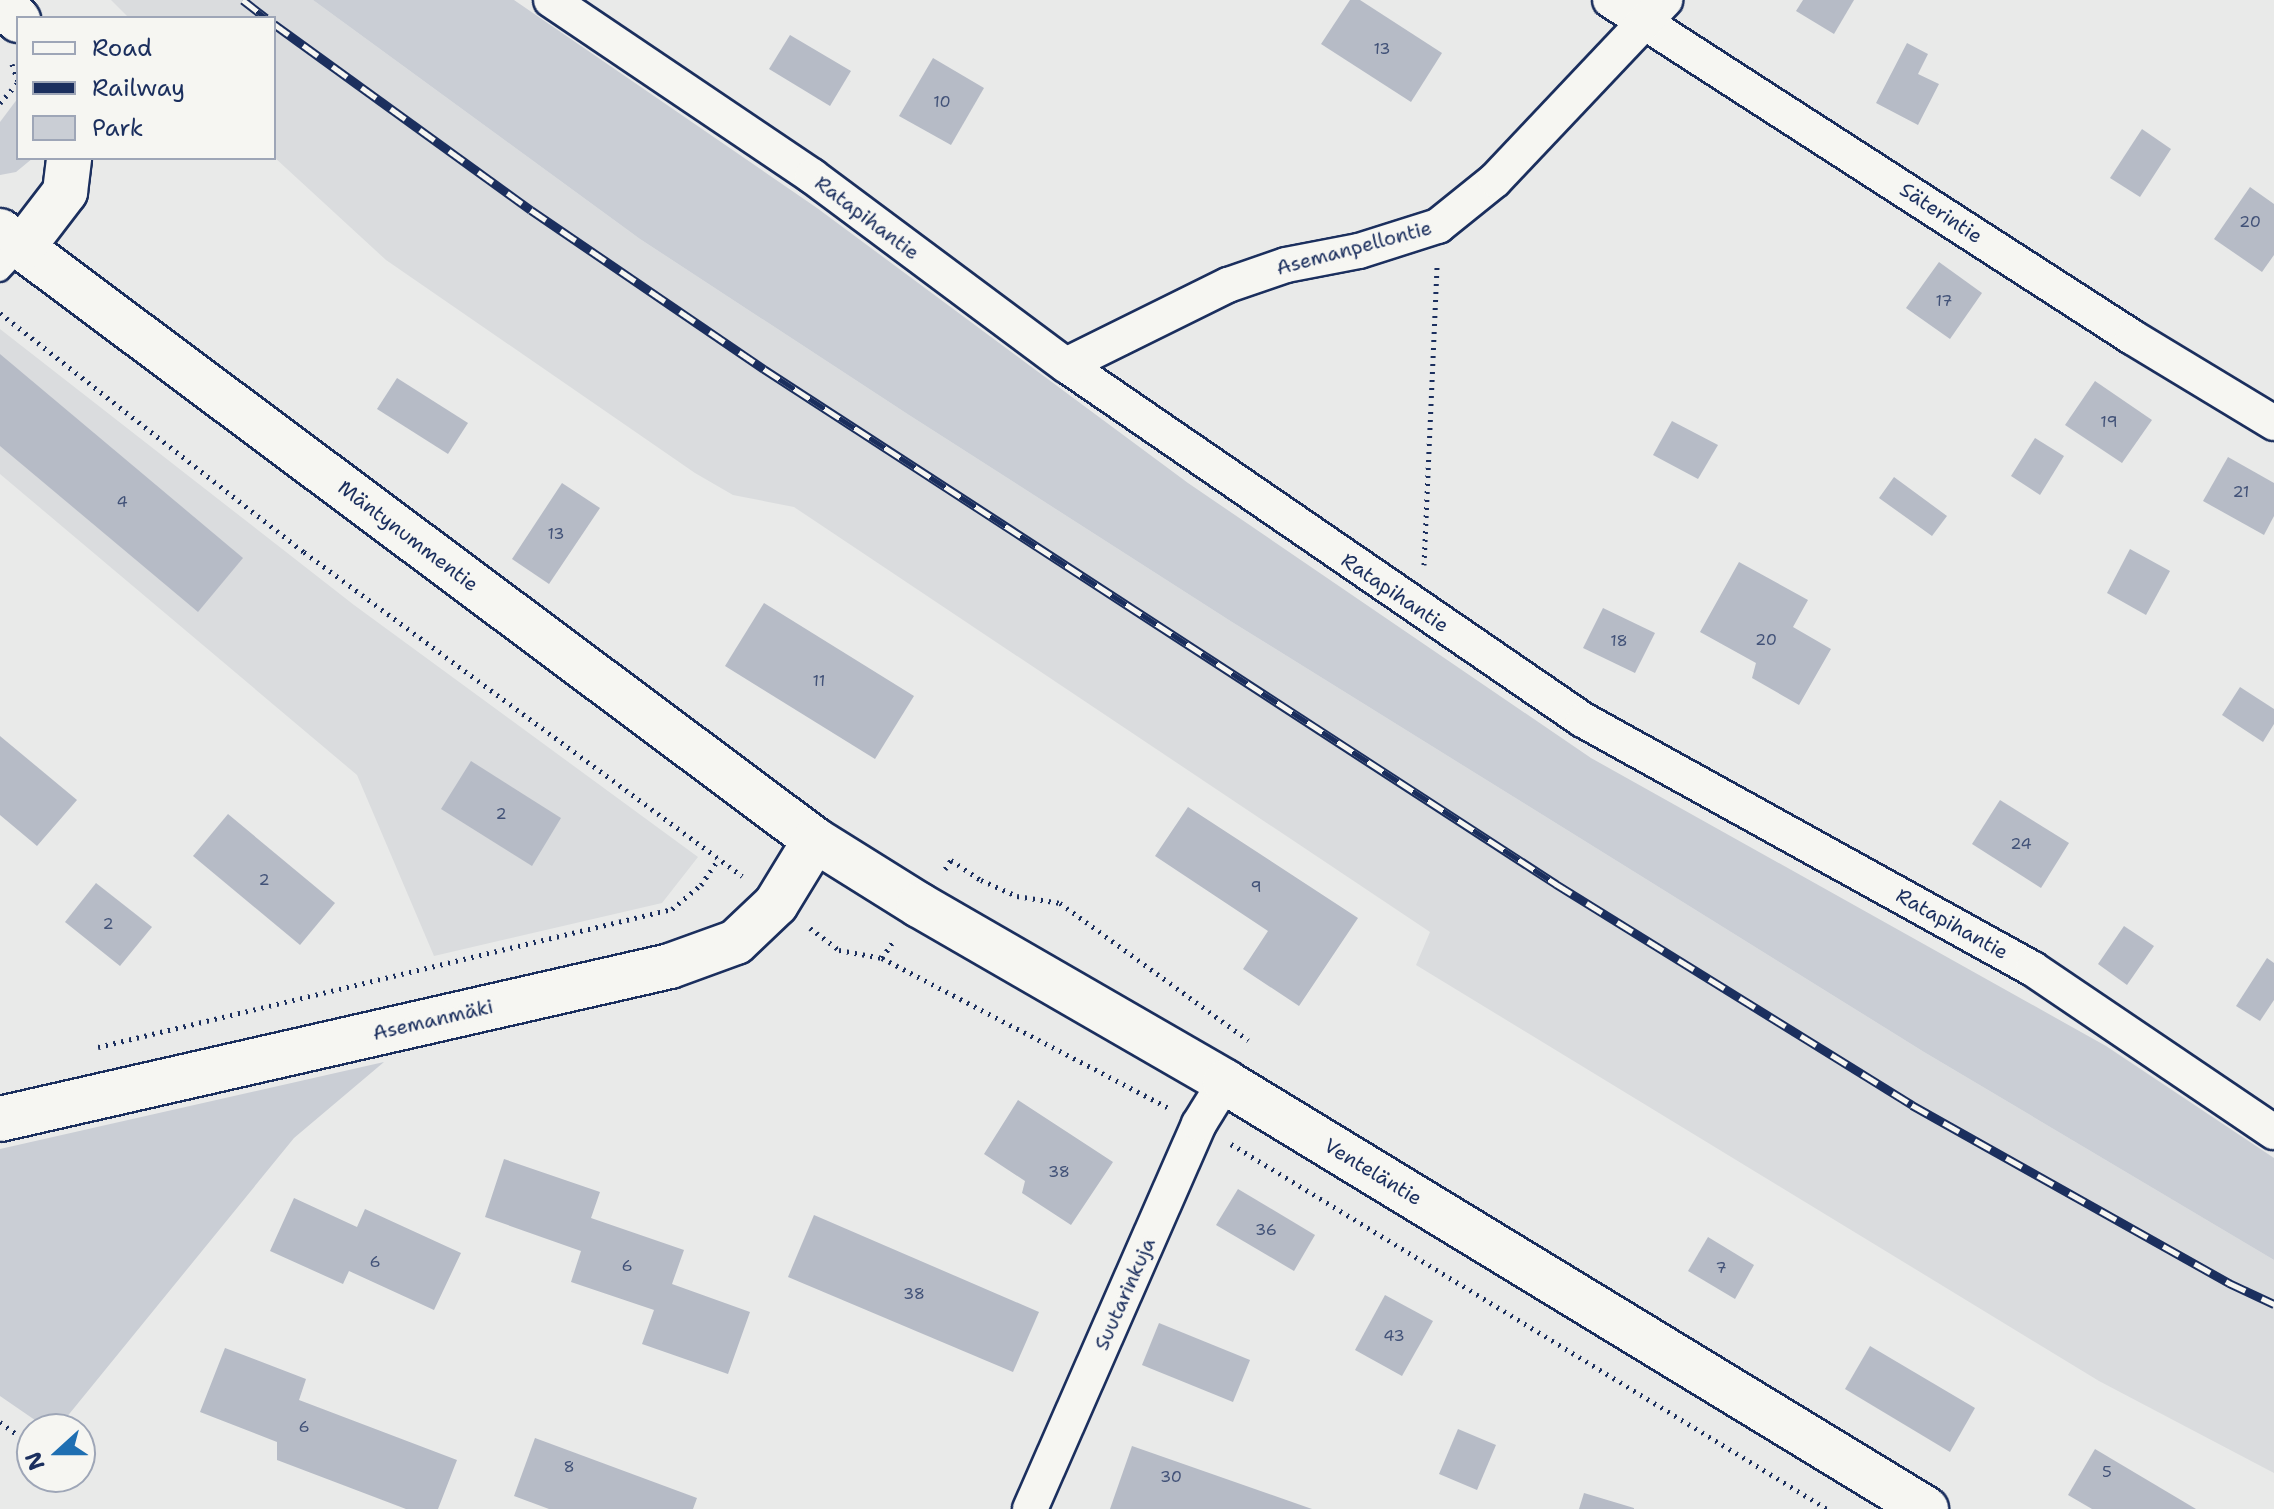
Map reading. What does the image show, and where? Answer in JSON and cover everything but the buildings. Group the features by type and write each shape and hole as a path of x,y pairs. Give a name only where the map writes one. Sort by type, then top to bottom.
{"street":[{"name":"Ratapihantie","path":"551,0 812,176 1066,365 1583,720 2033,969 2274,1132"},
{"name":"Säterintie","path":"1610,0 1655,11 2132,337 2274,423"},
{"path":"0,3 16,18"},
{"name":"Asemanpellontie","path":"1066,365 1228,285 1438,226 1495,180 1655,11"},
{"path":"7,250 65,192 69,160"},
{"name":"Mäntynummentie","path":"7,250 815,840"},
{"name":"Venteläntie","path":"815,840 1225,1082 1926,1509"},
{"name":"Asemanmäki","path":"0,1119 670,966 736,942 776,904 815,840"},
{"name":"Suutarinkuja","path":"1030,1509 1199,1124 1225,1082"}],"path":[{"path":"0,103 16,84"},
{"path":"1422,612 1438,226"},
{"path":"92,1049 672,909 701,885 719,858"}],"shaded area":[{"path":"111,0 313,0 640,239 909,415 1232,622 1924,1052 2274,1260 2274,1473 2099,1381 1416,965 1430,932 794,507 733,495 695,473 386,260 276,159 276,16 127,16"},
{"path":"0,329 354,605 698,857 662,903 434,956 357,775 0,474"}],"green space":[{"path":"313,0 514,0 817,208 1188,483 1591,758 2106,1046 2274,1158 2274,1260 1924,1052 1232,622 909,415 640,239"},
{"path":"16,101 16,160 31,160 16,172 0,175 0,122"},
{"path":"384,1062 294,1138 70,1413 25,1413 0,1396 0,1149"}],"railway":[{"path":"243,0 263,16"},
{"path":"276,25 531,210 764,369 1556,884 1912,1105 2229,1283 2274,1304"}]}
